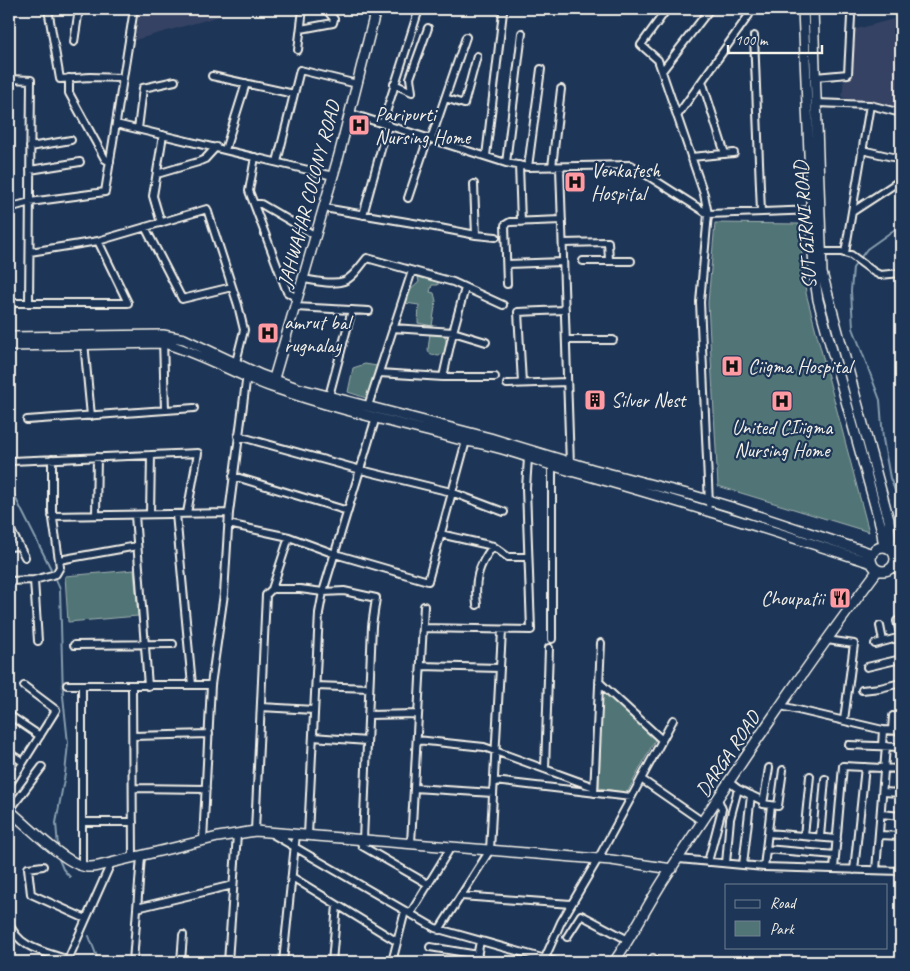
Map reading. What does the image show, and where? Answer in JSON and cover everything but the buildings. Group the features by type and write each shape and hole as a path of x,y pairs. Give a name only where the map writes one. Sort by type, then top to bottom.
{"main road":[{"name":"JAHWAHAR COLONY ROAD","path":"273,383 333,176 376,9"},
{"path":"803,9 817,252 814,273 818,300 881,527 894,558"},
{"name":"SUT GIRNI ROAD","path":"813,9 816,103 815,210"},
{"path":"9,337 84,340 184,339 235,367 273,383 295,395 466,441 481,443 552,466 570,466"},
{"path":"9,346 84,340"},
{"path":"273,383 490,438 570,466 709,505 874,562 887,570 894,558"},
{"path":"874,562 875,550 894,558"},
{"name":"DARGA ROAD","path":"614,962 729,782 827,640 874,562"},
{"path":"9,813 74,863 86,867 98,866 203,841 255,831 598,859 672,869"}],"street":[{"path":"48,9 60,79 90,76 123,78"},
{"path":"74,42 79,9"},
{"path":"9,208 30,202 105,192 134,9"},
{"path":"298,50 303,9"},
{"path":"300,29 333,23 334,19 326,9"},
{"path":"363,215 394,84 419,9"},
{"path":"667,9 641,45 658,60 704,194 708,214 700,302 709,505"},
{"path":"662,71 710,9"},
{"path":"486,156 503,12"},
{"path":"677,116 749,15"},
{"path":"815,77 848,74 850,17"},
{"path":"394,84 412,92 410,78 428,28"},
{"path":"506,163 522,33"},
{"path":"754,36 761,212"},
{"path":"408,198 466,37"},
{"path":"445,98 464,104 477,56"},
{"path":"528,167 541,69"},
{"path":"276,162 300,70 357,84"},
{"path":"212,76 294,94"},
{"path":"69,78 69,93 105,159 110,162"},
{"path":"9,79 30,80 29,303"},
{"path":"138,129 143,88 175,81"},
{"path":"702,81 725,154"},
{"path":"225,150 246,83"},
{"path":"552,167 561,88"},
{"path":"816,103 870,104 901,113"},
{"path":"848,254 852,212 870,104"},
{"path":"349,112 506,163 528,167 631,165 708,214 815,210"},
{"path":"116,124 333,176"},
{"path":"161,223 153,196 163,135"},
{"path":"30,147 71,140"},
{"path":"157,174 205,159 216,147"},
{"path":"862,150 901,159"},
{"path":"691,156 734,153"},
{"path":"256,157 249,191 287,292 297,303 369,311"},
{"path":"30,170 80,162"},
{"path":"518,165 521,222"},
{"path":"560,167 570,466"},
{"path":"852,212 901,180"},
{"path":"474,184 476,235"},
{"path":"254,204 261,204 316,236"},
{"path":"324,208 496,238"},
{"path":"30,252 98,241 207,209 244,330 235,367"},
{"path":"507,284 505,225 510,222 562,220"},
{"path":"145,228 182,299 232,287"},
{"path":"9,303 128,303 98,241"},
{"path":"563,243 608,242 609,260"},
{"path":"817,252 848,254 880,275 901,273"},
{"path":"304,279 344,281 352,276 366,258 453,282 503,305"},
{"path":"583,261 631,261"},
{"path":"507,264 563,262"},
{"path":"368,406 412,270"},
{"path":"443,377 465,288"},
{"path":"330,396 352,310"},
{"path":"522,383 518,312 565,310"},
{"path":"394,328 453,332 486,342"},
{"path":"163,339 165,410"},
{"path":"84,340 91,416"},
{"path":"567,340 614,340"},
{"path":"203,841 211,685 224,594 229,513 247,373"},
{"path":"379,373 443,377 495,377"},
{"path":"507,384 567,382"},
{"path":"27,420 194,408"},
{"path":"308,835 319,613 323,592 376,417"},
{"path":"238,436 361,470 451,492 504,512"},
{"path":"228,524 289,537 335,554 428,581 466,441"},
{"path":"11,461 198,454 188,513"},
{"path":"150,514 151,455"},
{"path":"96,515 97,457"},
{"path":"423,628 502,631 531,630 526,488 528,458"},
{"path":"9,581 34,580 53,575 60,567 52,516 52,459"},
{"path":"552,466 552,639"},
{"path":"233,476 348,511"},
{"path":"52,516 229,513"},
{"path":"176,514 192,685"},
{"path":"135,515 148,686"},
{"path":"9,527 25,557"},
{"path":"440,534 493,546 508,557 528,557"},
{"path":"255,831 266,595 272,589 289,537"},
{"path":"9,547 19,546"},
{"path":"60,560 137,546"},
{"path":"477,605 478,573 482,562 493,546"},
{"path":"894,558 901,571"},
{"path":"34,580 38,641"},
{"path":"272,589 300,589 323,592 344,591 376,598 372,626 362,846 428,884"},
{"path":"411,844 424,606"},
{"path":"875,644 901,637 897,621"},
{"path":"880,626 883,641"},
{"path":"439,930 490,850 502,631"},
{"path":"827,640 854,644 844,720"},
{"path":"594,790 601,643"},
{"path":"74,645 174,644"},
{"path":"545,769 549,648"},
{"path":"867,667 901,660"},
{"path":"421,666 500,668"},
{"path":"599,682 662,740"},
{"path":"862,690 901,683"},
{"path":"67,685 211,685"},
{"path":"9,785 56,710 24,686"},
{"path":"82,686 82,866"},
{"path":"132,686 133,822 137,857 137,908 133,962"},
{"path":"316,686 369,688"},
{"path":"781,706 883,730 901,731"},
{"path":"261,707 314,710"},
{"path":"368,715 418,714"},
{"path":"9,715 40,736"},
{"path":"892,730 893,716"},
{"path":"545,958 554,936 673,720"},
{"path":"876,870 885,768 883,730"},
{"path":"133,736 209,734"},
{"path":"313,737 367,741"},
{"path":"418,740 484,746 594,790"},
{"path":"848,745 901,747"},
{"path":"9,753 23,762"},
{"path":"9,813 42,766"},
{"path":"834,869 843,766 901,769"},
{"path":"854,870 865,767"},
{"path":"763,801 769,768"},
{"path":"729,782 738,789 763,801 764,804 778,806 783,770"},
{"path":"804,836 810,776"},
{"path":"641,779 703,822"},
{"path":"820,837 825,779"},
{"path":"494,781 594,790 631,797"},
{"path":"133,788 206,789"},
{"path":"414,788 493,793"},
{"path":"726,863 730,819 738,789"},
{"path":"883,792 901,793"},
{"path":"743,865 752,796"},
{"path":"708,862 722,809 718,799"},
{"path":"764,867 771,805"},
{"path":"881,814 901,816"},
{"path":"82,822 133,822"},
{"path":"269,832 439,930 556,962"},
{"path":"768,833 837,839"},
{"path":"228,962 237,834"},
{"path":"283,962 296,834"},
{"path":"879,835 901,836"},
{"path":"392,962 396,940 408,912 451,847"},
{"path":"766,850 835,855"},
{"path":"679,859 764,867 901,871"},
{"path":"9,923 13,934 24,944 67,961 111,863"},
{"path":"43,866 28,868 30,894 86,919"},
{"path":"292,877 396,940"},
{"path":"137,908 233,885"},
{"path":"461,896 572,904"},
{"path":"332,962 337,905"},
{"path":"567,937 581,915 628,940"},
{"path":"181,962 183,935"},
{"path":"430,947 477,959 480,941"}],"shaded area":[{"path":"139,9 218,9 220,16 135,40"},
{"path":"901,17 901,108 879,102 842,98 845,66 853,30"}],"green space":[{"path":"715,223 799,224 806,293 869,532 718,486 708,303"},
{"path":"418,277 438,280 438,285 432,285 430,292 434,293 436,301 432,326 418,323 419,305 405,303 406,294 419,282"},
{"path":"430,333 445,333 447,350 439,356 431,355 428,350"},
{"path":"365,364 377,366 369,399 348,392 353,368"},
{"path":"134,570 138,616 68,622 65,576"},
{"path":"602,690 655,740 627,793 599,788"}],"waterway":[{"path":"901,225 867,249 853,268 851,291 853,328 880,400 883,439 890,478 901,505"},
{"path":"9,485 53,573"},
{"path":"55,577 60,589 63,696 68,743 65,774 56,823 58,847"},
{"path":"58,857 63,869 70,877"},
{"path":"89,936 99,962"}],"place":[{"name":"Paripurti Nursing Home","path":"359,125"},
{"name":"Venkatesh Hospital","path":"575,182"},
{"name":"amrut bal rugnalay","path":"268,333"},
{"name":"Ciigma Hospital","path":"732,366"},
{"name":"Silver Nest","path":"595,400"},
{"name":"United CIiigma Nursing Home","path":"782,401"},
{"name":"Choupatii","path":"840,598"}]}
